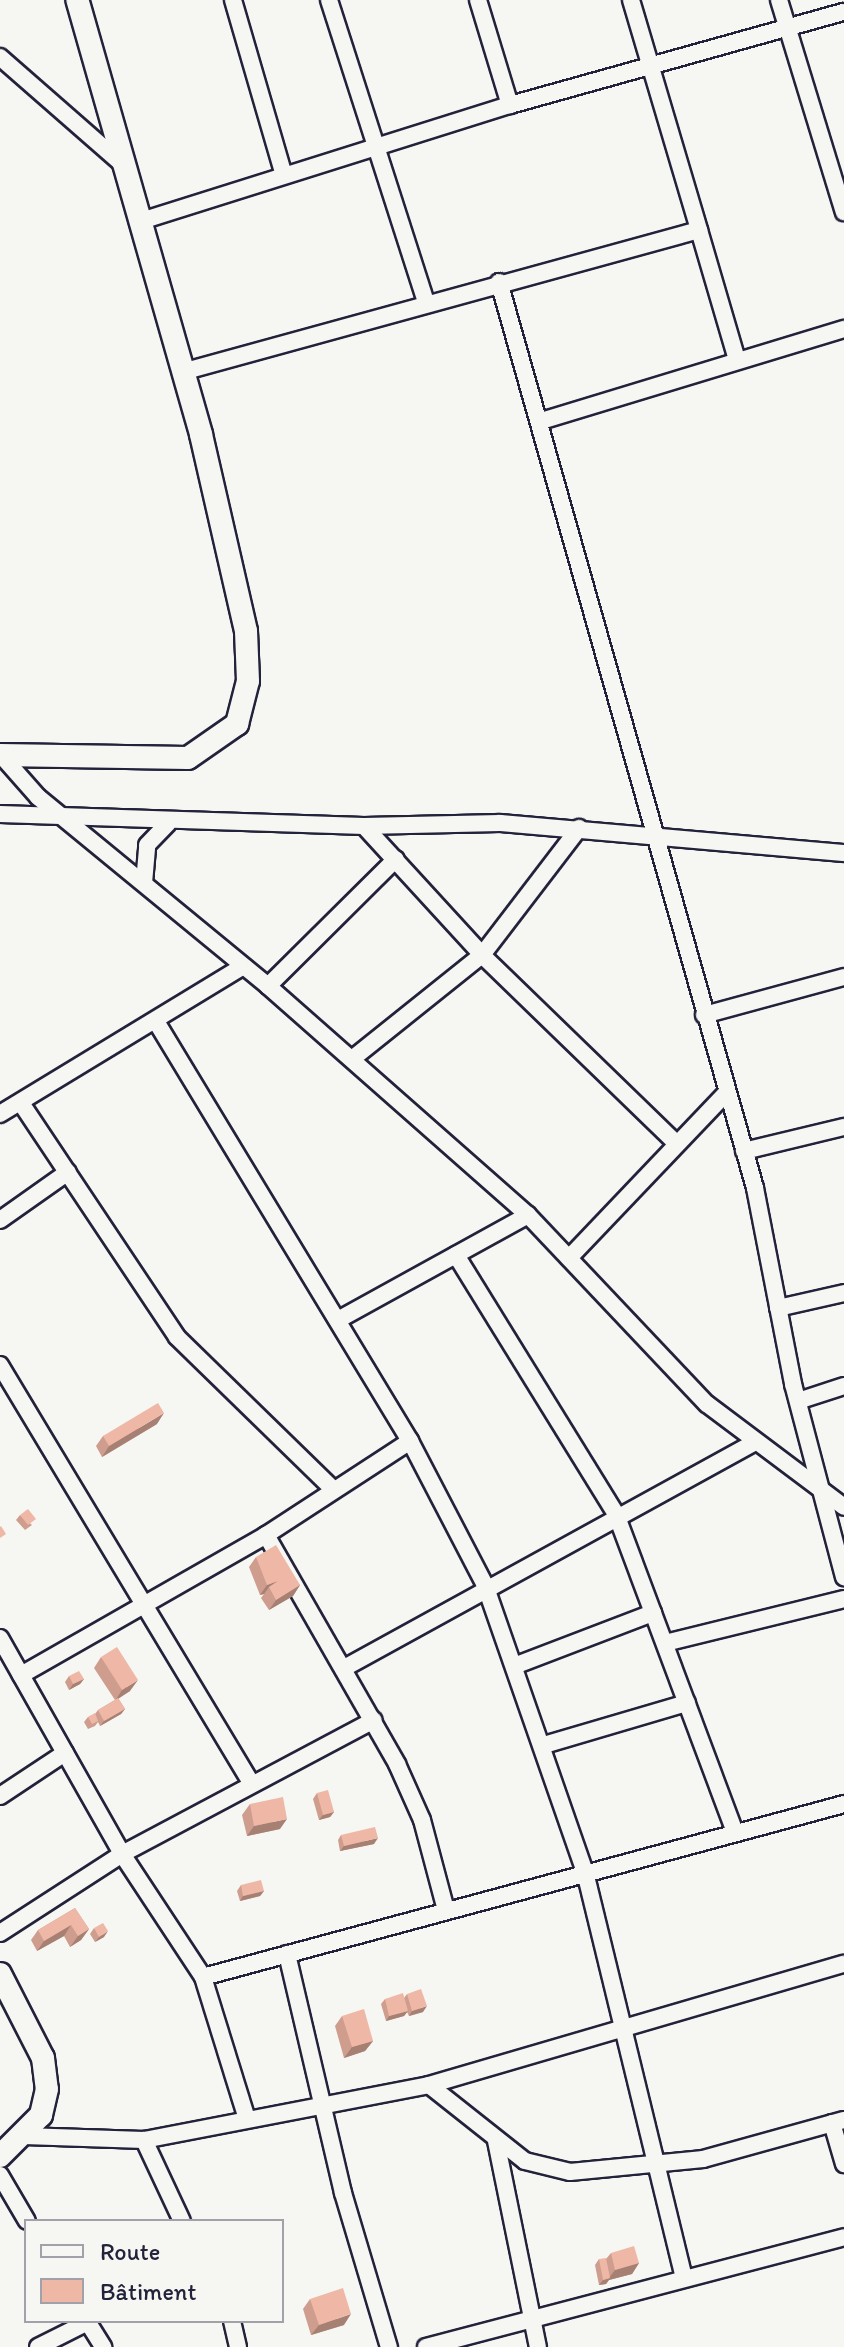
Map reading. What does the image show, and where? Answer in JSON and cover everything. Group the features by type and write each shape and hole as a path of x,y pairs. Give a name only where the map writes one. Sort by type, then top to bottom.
{"street":[{"path":"0,755 158,763 202,752 237,724 248,681 246,631 182,372 120,162 77,0"},
{"path":"233,0 284,175"},
{"path":"329,0 426,303"},
{"path":"478,0 510,105"},
{"path":"631,0 737,360"},
{"path":"779,0 838,173 844,212"},
{"path":"138,222 510,105 844,12"},
{"path":"0,57 120,162"},
{"path":"182,372 499,282 699,230"},
{"path":"499,282 541,421 652,838 744,1151 817,1486 844,1577"},
{"path":"541,421 844,329"},
{"path":"0,755 67,821 144,883 240,968 268,986 528,1215 707,1404 754,1443 844,1507"},
{"path":"0,814 67,821 579,828 652,838 844,853"},
{"path":"144,883 147,845 168,823"},
{"path":"364,826 482,955 675,1142"},
{"path":"352,1059 482,955 579,828"},
{"path":"268,986 396,859"},
{"path":"240,968 157,1023 7,1106 68,1172 177,1337 333,1489"},
{"path":"704,1015 844,977"},
{"path":"157,1023 410,1441 485,1585 544,1745 585,1872 659,2163 684,2278"},
{"path":"569,1258 675,1142 727,1092"},
{"path":"744,1151 844,1127"},
{"path":"0,1220 68,1172"},
{"path":"338,1320 528,1215"},
{"path":"456,1255 616,1514 735,1833"},
{"path":"778,1308 844,1293"},
{"path":"0,1365 250,1781"},
{"path":"798,1401 844,1386"},
{"path":"21,1675 266,1535 410,1441"},
{"path":"346,1667 485,1585 754,1443"},
{"path":"266,1535 346,1667 374,1720 422,1820 446,1910"},
{"path":"665,1643 844,1599"},
{"path":"514,1666 653,1613"},
{"path":"0,1638 122,1854 203,1977 247,2119"},
{"path":"544,1745 687,1703"},
{"path":"0,1933 122,1854 250,1781 374,1720"},
{"path":"0,1796 65,1753"},
{"path":"203,1977 844,1804"},
{"path":"287,1954 327,2104 343,2193 389,2347"},
{"path":"24,2136 144,2140 429,2085 844,1964"},
{"path":"0,1974 43,2058 45,2100 24,2136 0,2156"},
{"path":"429,2085 525,2161 570,2172 659,2163 838,2121 844,2164"},
{"path":"144,2140 181,2219"},
{"path":"496,2141 538,2347"},
{"path":"0,2175 26,2219"},
{"path":"426,2347 844,2237"},
{"path":"38,2347 83,2323"},
{"path":"88,2323 103,2347"},
{"path":"232,2323 238,2347"}],"building":[{"path":"158,1403 164,1413 109,1446 103,1436"},
{"path":"28,1509 36,1519 28,1525 20,1515"},
{"path":"276,1545 300,1585 276,1600 269,1587 278,1581 267,1585 256,1557"},
{"path":"117,1647 138,1680 122,1690 101,1657"},
{"path":"79,1671 84,1679 73,1684 69,1676"},
{"path":"118,1698 125,1709 104,1721 98,1710"},
{"path":"95,1713 98,1721 92,1724 88,1717"},
{"path":"328,1790 334,1812 323,1815 317,1793"},
{"path":"283,1797 287,1819 254,1826 250,1804"},
{"path":"375,1827 378,1838 344,1846 341,1835"},
{"path":"261,1880 264,1891 243,1896 241,1885"},
{"path":"75,1908 89,1929 78,1936 71,1925 44,1941 38,1930"},
{"path":"103,1923 108,1931 99,1937 94,1928"},
{"path":"421,1989 427,2006 412,2011 407,1994"},
{"path":"403,1993 408,2011 389,2016 385,1999"},
{"path":"364,2009 373,2041 352,2047 342,2016"},
{"path":"634,2246 639,2263 615,2270 611,2253"},
{"path":"606,2258 610,2278 603,2280 599,2259"},
{"path":"343,2288 351,2314 319,2325 310,2299"}]}
